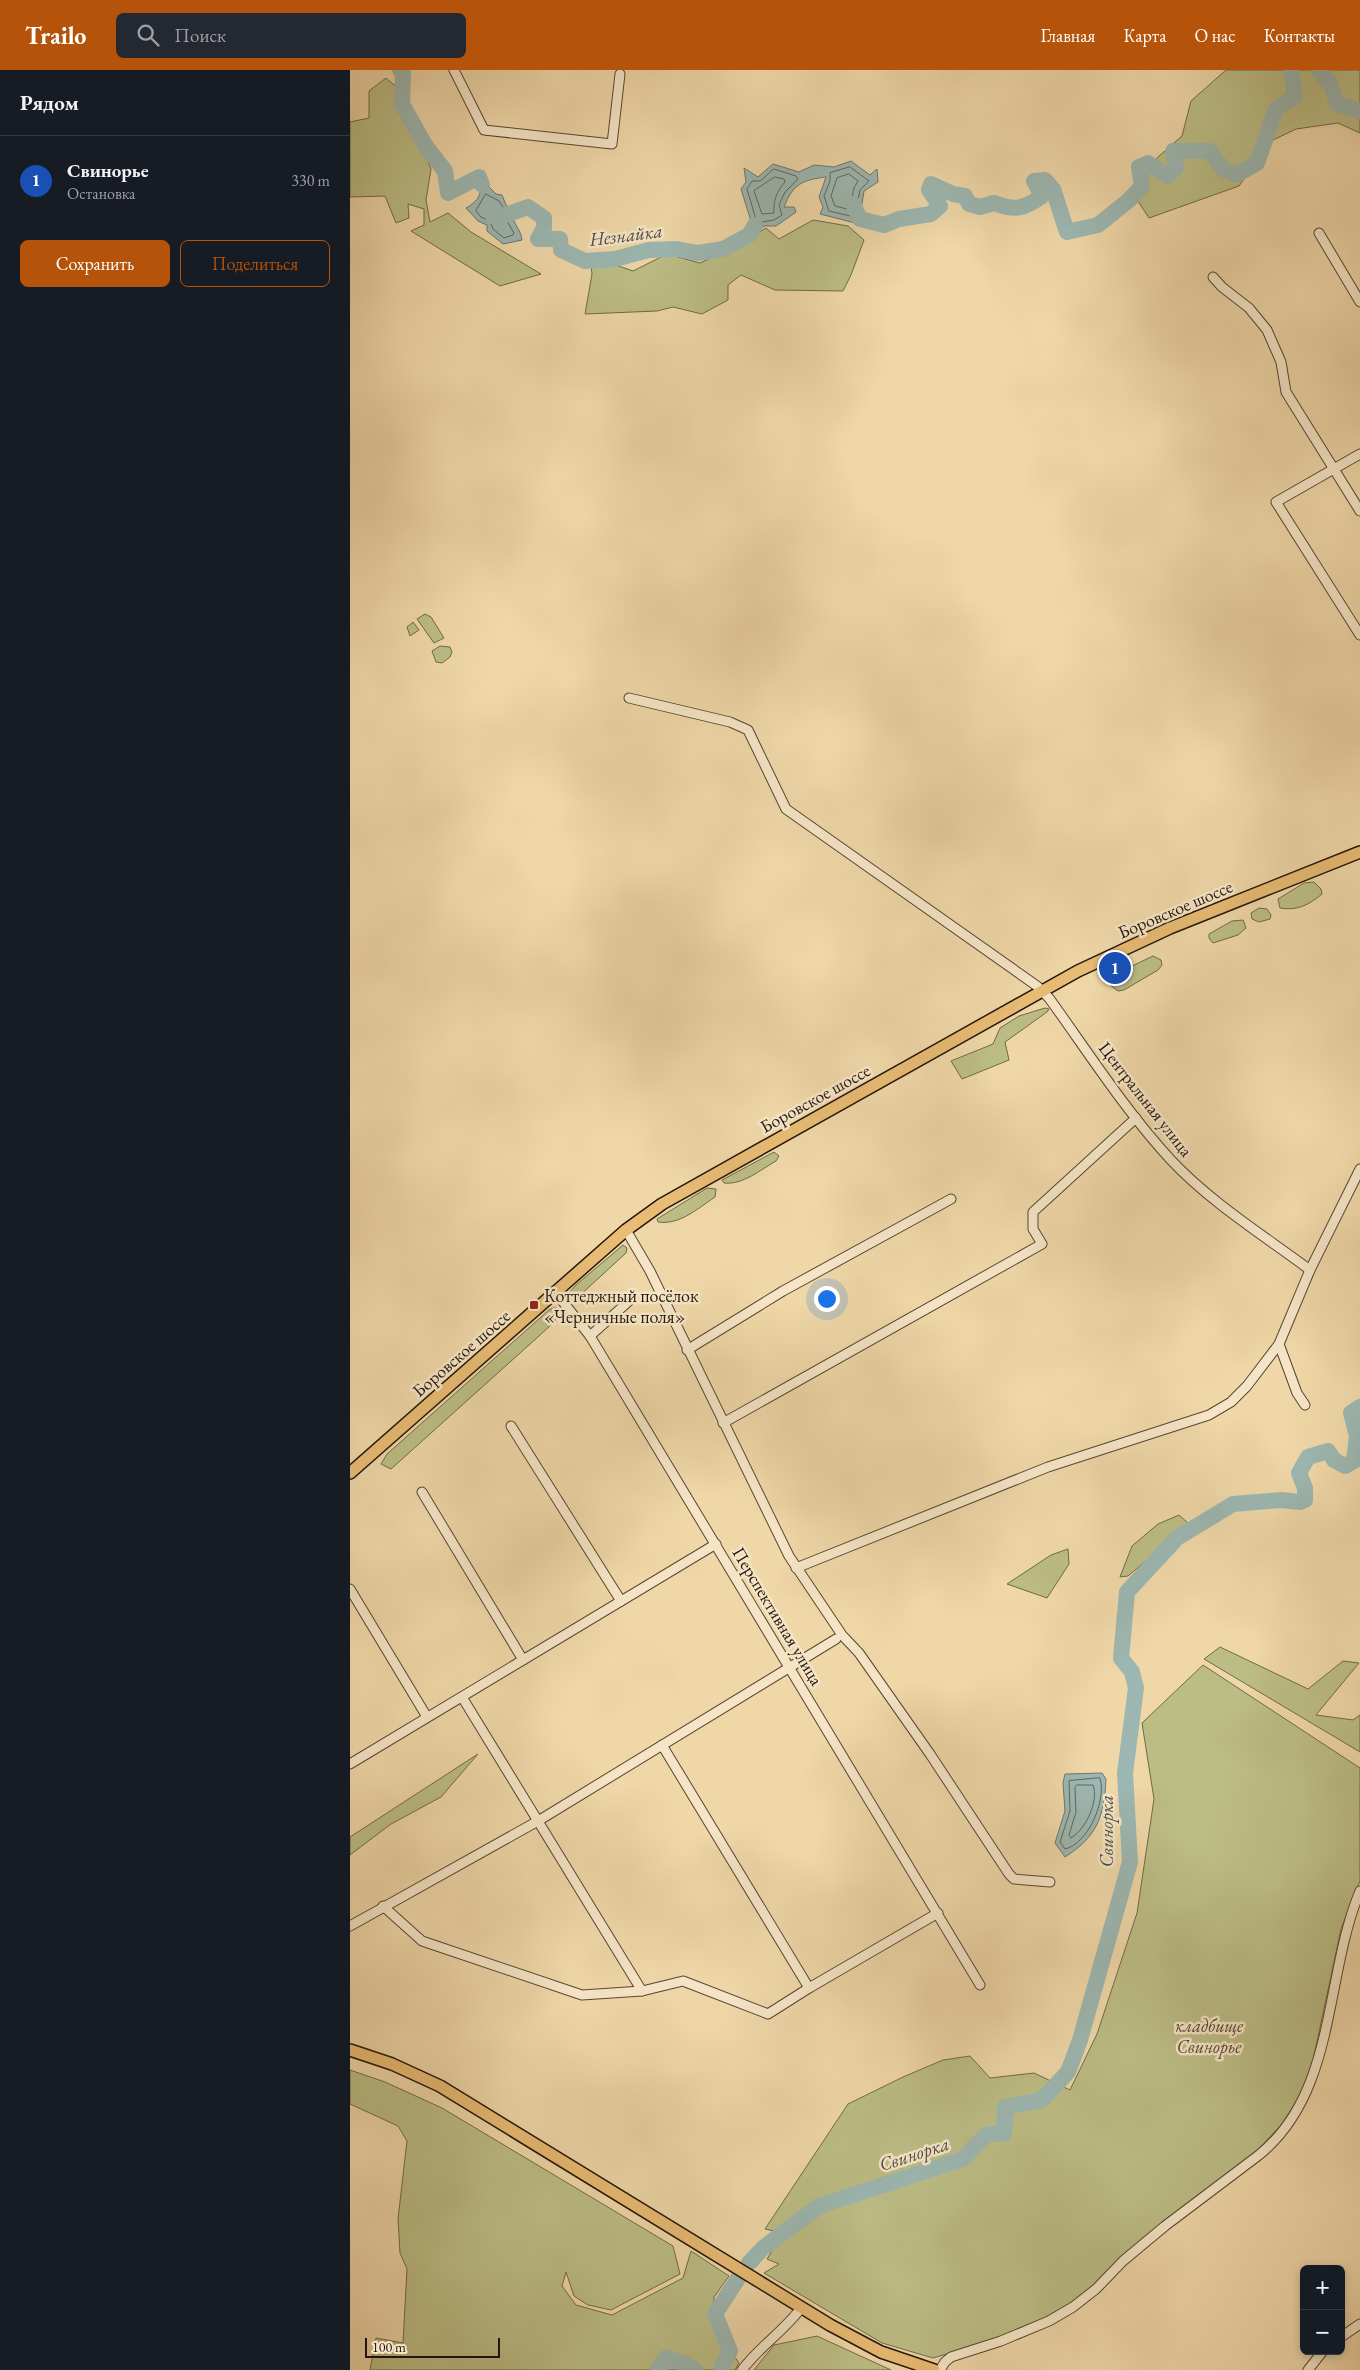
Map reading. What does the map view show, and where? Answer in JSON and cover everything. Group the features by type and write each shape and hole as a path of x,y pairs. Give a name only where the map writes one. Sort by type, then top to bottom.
{"main road":[{"name":"Боровское шоссе","path":"350,1473 626,1230 680,1193 1041,991 1170,928 1360,852"},
{"path":"350,2050 392,2064 440,2086 801,2308 873,2348 934,2370"}],"street":[{"path":"454,70 484,130 612,144 620,74"},
{"path":"1319,233 1360,302"},
{"path":"1213,277 1222,287 1250,308 1267,330 1281,362 1286,392 1360,511"},
{"path":"1360,454 1276,502 1360,634"},
{"name":"Центральная улица","path":"629,698 730,722 748,730 786,809 1029,980 1049,998 1136,1118 1186,1174 1213,1198 1310,1270"},
{"path":"723,1423 1042,1244 1033,1229 1033,1212 1136,1118"},
{"path":"796,1568 1048,1467 1209,1415 1231,1402 1247,1386 1279,1344 1310,1270 1360,1169"},
{"path":"687,1350 783,1291 951,1199"},
{"path":"626,1230 650,1271 788,1556 842,1635 859,1653 930,1754 1009,1874 1014,1879 1050,1882"},
{"name":"Перспективная улица","path":"556,1293 590,1336 980,1985"},
{"path":"590,1336 628,1301"},
{"path":"1279,1344 1297,1393 1305,1404"},
{"path":"511,1426 621,1601"},
{"path":"422,1492 523,1660"},
{"path":"350,1764 716,1544"},
{"path":"350,1589 428,1717"},
{"path":"350,1926 538,1821 836,1639"},
{"path":"462,1697 642,1991"},
{"path":"662,1746 809,1988"},
{"path":"940,2370 943,2364 951,2357 1001,2342 1049,2321 1079,2303 1140,2246 1259,2155 1277,2139 1302,2102 1316,2070 1347,1926 1360,1891"},
{"path":"383,1906 422,1941 582,1995 642,1991 682,1981 768,2014 938,1913"},
{"path":"742,2370 753,2356 784,2328 801,2308"},
{"path":"1345,2334 1360,2324"},
{"path":"1308,2370 1321,2355"}],"green space":[{"path":"1226,70 1360,70 1360,133 1338,123 1296,129 1271,141 1239,186 1149,218 1130,189 1158,157 1182,136 1191,101"},
{"path":"386,78 400,90 402,104 419,136 431,169 426,200 430,222 448,213 471,232 541,274 500,286 411,231 424,225 424,209 408,204 409,218 396,223 385,196 350,197 350,122 369,118 369,91"},
{"path":"813,220 848,226 864,240 843,291 775,290 741,275 728,285 728,300 702,314 673,307 657,311 585,314 592,274 591,266 613,264 633,271 667,254 700,263 766,228 779,239"},
{"path":"425,614 431,617 444,638 434,643 417,619"},
{"path":"413,622 419,630 410,636 407,627"},
{"path":"440,646 450,647 452,652 450,657 442,663 436,662 432,651"},
{"path":"1314,882 1321,889 1322,894 1317,898 1297,908 1280,908 1278,899 1304,883"},
{"path":"1259,908 1267,909 1271,915 1270,919 1259,922 1252,919 1251,913"},
{"path":"1243,920 1246,928 1238,935 1213,943 1209,938 1209,934 1232,921"},
{"path":"1153,956 1161,960 1162,965 1158,970 1124,990 1118,991 1110,985 1111,980 1128,968"},
{"path":"1045,1008 1049,1009 1047,1012 1005,1042 1009,1060 962,1079 951,1061 993,1044 1000,1028 1019,1016"},
{"path":"774,1152 779,1156 776,1161 751,1176 731,1183 724,1183 722,1180"},
{"path":"707,1188 716,1189 715,1197 695,1211 681,1219 658,1222 657,1219"},
{"path":"623,1245 627,1248 626,1253 577,1298 571,1299 569,1293 576,1285"},
{"path":"555,1307 559,1309 555,1321 539,1336 391,1469 381,1464 387,1454 549,1310"},
{"path":"1179,1515 1189,1524 1128,1576 1120,1577 1132,1546 1158,1524"},
{"path":"1068,1549 1069,1564 1047,1598 1007,1584 1051,1555"},
{"path":"1220,1647 1308,1689 1343,1661 1359,1663 1316,1715 1353,1720 1360,1715 1360,1752 1204,1659"},
{"name":"кладбище Свинорье","path":"1203,1665 1360,1768 1360,1881 1341,1929 1311,2070 1301,2095 1281,2125 1254,2154 1143,2238 1077,2300 1033,2324 994,2340 933,2358 882,2343 764,2273 779,2264 767,2259 783,2233 765,2229 848,2104 903,2077 943,2060 970,2056 990,2078 1034,2073 1070,2090 1097,2034 1137,1913 1154,1799 1142,1723"},
{"path":"478,1754 441,1797 391,1824 350,1855 350,1837"},
{"path":"350,2070 385,2082 442,2108 673,2246 680,2274 611,2310 588,2305 574,2296 566,2272 562,2286 576,2305 612,2315 683,2278 691,2251 729,2276 714,2297 714,2328 739,2363 735,2370 370,2370 376,2338 403,2343 407,2269 400,2253 398,2219 407,2141 398,2126 350,2104"},
{"path":"817,2336 891,2370 754,2370 774,2345"}],"water":[{"path":"851,161 870,175 877,169 878,182 864,191 861,210 866,220 863,225 820,214 823,207 819,197 826,177 805,182 795,188 784,207 794,207 796,212 776,226 764,226 741,242 737,238 751,221 741,189 746,182 744,168 758,177 773,164 799,172 814,165 834,167"},
{"path":"476,171 484,171 487,180 485,183 496,194 502,195 506,205 512,210 513,218 522,240 503,244 487,231 487,225 478,221 466,208 476,201 480,192 479,184 468,183"},
{"path":"1102,1773 1106,1779 1105,1792 1097,1824 1085,1841 1065,1857 1055,1843 1065,1811 1063,1783 1065,1774"}],"waterway":[{"name":"Незнайка","path":"400,70 403,73 402,104 425,145 445,171 448,193 479,177 482,185"},
{"name":"Незнайка","path":"853,204 860,219 884,225 899,219 931,214 940,206 929,190 931,184 953,194 965,196 969,204 980,207 994,203 1014,208 1030,204 1042,196 1034,181 1045,180 1053,189 1067,232 1098,225 1129,200 1142,186 1139,167 1148,163 1167,176 1176,168 1173,151 1210,151 1223,169 1236,175 1257,163 1276,109 1295,96 1291,70"},
{"name":"Незнайка","path":"1319,70 1331,85 1337,104 1360,111"},
{"name":"Незнайка","path":"492,212 493,216 506,215 528,207 544,218 544,228 538,239 560,239 561,250 585,261 615,259 649,250 677,249 698,253 723,249 749,235 755,225"},
{"name":"Свинорка","path":"749,2263 763,2248 819,2206 963,2159 987,2134 1004,2134 1005,2107 1042,2100 1068,2072 1080,2040 1130,1862 1125,1773 1136,1688 1132,1672 1121,1658 1127,1592 1177,1538 1233,1504 1281,1500 1300,1502 1305,1500 1305,1488 1299,1473 1308,1457 1328,1451 1334,1460 1345,1466 1354,1461 1357,1436 1351,1413 1360,1407"},
{"name":"Свинорка","path":"722,2370 722,2366 730,2351 715,2314 739,2277"},
{"name":"Свинорка","path":"658,2370 666,2358 683,2363 695,2370"}],"place":[{"name":"Свинорье","path":"1115,968"},
{"name":"Коттеджный посёлок «Черничные поля»","path":"534,1305"}]}
